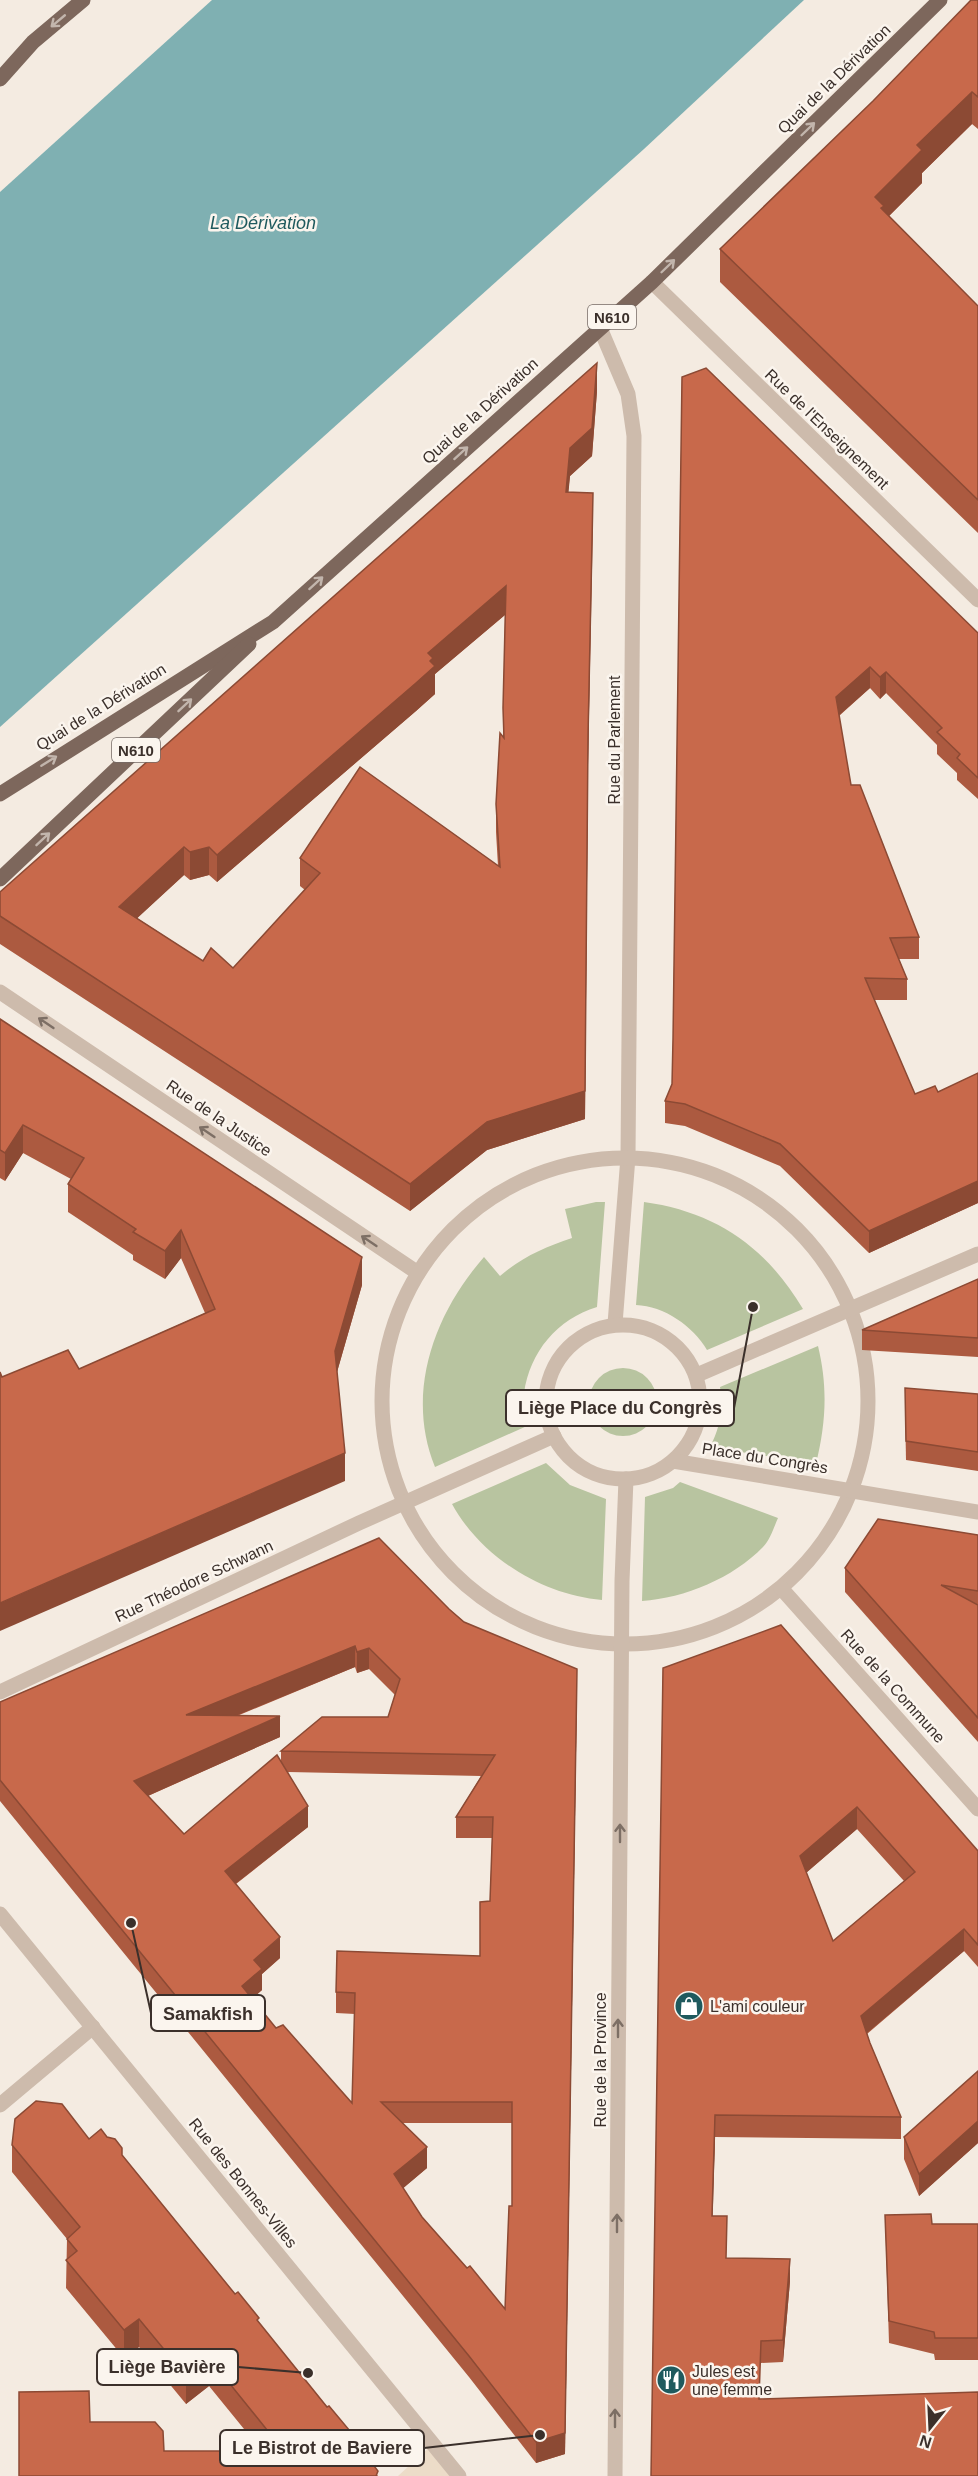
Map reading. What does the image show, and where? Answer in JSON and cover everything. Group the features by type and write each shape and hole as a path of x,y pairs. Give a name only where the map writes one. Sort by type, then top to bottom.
{"main road":[{"path":"0,65 33,42 82,0"},
{"name":"Quai de la Dérivation","path":"0,794 273,622 652,282 940,0"},
{"path":"0,79 33,42"},
{"name":"N610","path":"0,879 273,622"}],"street":[{"name":"Rue de l'Enseignement","path":"652,282 978,600"},
{"name":"Rue du Parlement","path":"600,328 628,394 634,436 628,1157"},
{"name":"Rue de la Justice","path":"0,992 418,1274"},
{"path":"615,1324 628,1157"},
{"path":"628,1157 666,1161 703,1171 738,1186 771,1206 800,1231 824,1261 844,1294 858,1329 866,1366 869,1405 865,1443 852,1490 841,1515 821,1547 795,1576 766,1600 733,1620 697,1634 660,1642 622,1645 584,1641 546,1632 491,1608 427,1548 391,1473 383,1436 381,1397 384,1359 393,1322 429,1255 454,1227 484,1202 517,1183 552,1168 590,1160 628,1157"},
{"path":"697,1375 978,1254"},
{"name":"Place du Congrès","path":"615,1324 641,1325 665,1336 684,1353 697,1375 702,1400 698,1426 684,1451 663,1469 636,1479 608,1478 581,1467 561,1448 548,1424 545,1396 552,1369 568,1347 590,1331 615,1324"},
{"path":"404,1503 554,1436"},
{"name":"Place du Congrès","path":"673,1461 978,1512"},
{"path":"622,1645 626,1479"},
{"name":"Rue Théodore Schwann","path":"0,1692 404,1503"},
{"name":"Rue de la Commune","path":"781,1588 978,1809"},
{"name":"Rue de la Province","path":"615,2476 622,1645"},
{"name":"Rue des Bonnes-Villes","path":"0,1914 459,2476"},
{"path":"0,2104 93,2027"}],"green space":[{"path":"605,1202 597,1307 583,1312 558,1329 539,1351 527,1378 524,1393 527,1426 435,1467 426,1439 423,1411 424,1383 439,1329 451,1303 466,1279 484,1257 500,1276 534,1253 572,1238 565,1209"},
{"path":"644,1202 694,1214 737,1236 773,1268 803,1309 707,1350 694,1333 677,1319 657,1309 636,1305"},
{"path":"818,1346 825,1405 816,1464 710,1447 720,1418 722,1403 720,1387"},
{"path":"616,1368 630,1368 642,1373 652,1383 657,1402 652,1421 642,1431 630,1436 616,1436 604,1431 594,1421 589,1409 589,1395 594,1383 604,1373"},
{"path":"546,1463 570,1485 606,1499 602,1600 580,1597 557,1590 515,1570 479,1541 452,1504"},
{"path":"680,1482 778,1518 765,1544 751,1558 723,1577 675,1596 642,1601 645,1497 673,1488"}],"shaded area":[{"path":"433,2444 459,2476 398,2476"}],"water":[{"name":"La Dérivation","path":"212,0 804,0 644,149 0,727 0,192"}],"building":[{"path":"971,0 978,0 978,97 972,92 917,145 922,150 875,197 884,206 881,208 978,306 978,500 720,249 873,101"},
{"path":"597,363 592,428 570,448 566,492 593,493 585,1091 487,1122 410,1184 0,916 0,892","holes":["506,586 504,738 500,733 496,804 500,867 360,767 300,858 320,873 233,968 211,948 203,961 119,907 184,847 190,852 209,847 217,855 435,666 430,661 433,658 428,653"]},
{"path":"706,368 978,633 978,778 957,758 960,754 937,732 942,728 886,672 880,677 870,667 836,697 851,785 860,785 919,937 890,938 907,979 865,978 915,1094 935,1086 938,1092 978,1073 978,1181 869,1231 780,1144 685,1104 665,1101 672,1084 682,377"},
{"path":"0,1019 362,1257 335,1351 345,1453 0,1603 0,1372 2,1377 68,1350 79,1369 215,1309 181,1230 165,1251 133,1232 136,1229 68,1184 84,1158 23,1125 5,1153 0,1150"},
{"path":"978,1279 978,1338 862,1330"},
{"path":"905,1388 978,1394 978,1452 906,1441"},
{"path":"878,1519 978,1535 978,1591 941,1585 978,1605 978,1718 845,1568"},
{"path":"379,1538 464,1622 577,1669 565,2433 536,2442 469,2356 0,1780 0,1702","holes":["355,1646 357,1652 369,1648 400,1679 388,1717 322,1717 281,1751 495,1755 456,1817 493,1817 490,1901 480,1902 480,1956 337,1951 336,1992 355,1993 352,2103 283,2025 276,2028 242,1986 262,1969 254,1960 280,1937 225,1871 308,1806 277,1755 184,1834 134,1781 280,1716 186,1715","381,2102 512,2102 512,2206 509,2206 505,2309 470,2266 467,2268 422,2217 394,2174 427,2147"]},
{"path":"781,1625 978,1851 978,1945 964,1929 861,2016 901,2117 715,2115 712,2216 727,2216 726,2258 790,2259 783,2340 761,2341 759,2399 978,2392 978,2476 651,2476 663,1668","holes":["857,1807 915,1872 833,1941 800,1856"]},
{"path":"978,2071 978,2121 919,2174 904,2137"},
{"path":"36,2101 62,2104 89,2139 101,2129 107,2137 115,2139 122,2148 122,2155 235,2294 238,2292 259,2318 257,2320 327,2407 329,2406 350,2431 349,2433 378,2471 376,2476 19,2476 19,2392 89,2391 90,2422 155,2422 163,2431 164,2451 284,2451 209,2358 186,2376 139,2319 124,2330 66,2260 77,2251 67,2239 80,2227 12,2145 15,2119"},
{"path":"931,2214 932,2224 978,2224 978,2338 935,2338 934,2332 889,2321 885,2215"}],"place":[{"name":"Liège Place du Congrès","path":"753,1307"},
{"name":"Samakfish","path":"131,1923"},
{"name":"L'ami couleur","path":"689,2006"},
{"name":"Liège Bavière","path":"308,2373"},
{"name":"Jules est une femme","path":"671,2380"},
{"name":"Le Bistrot de Baviere","path":"540,2435"}]}
